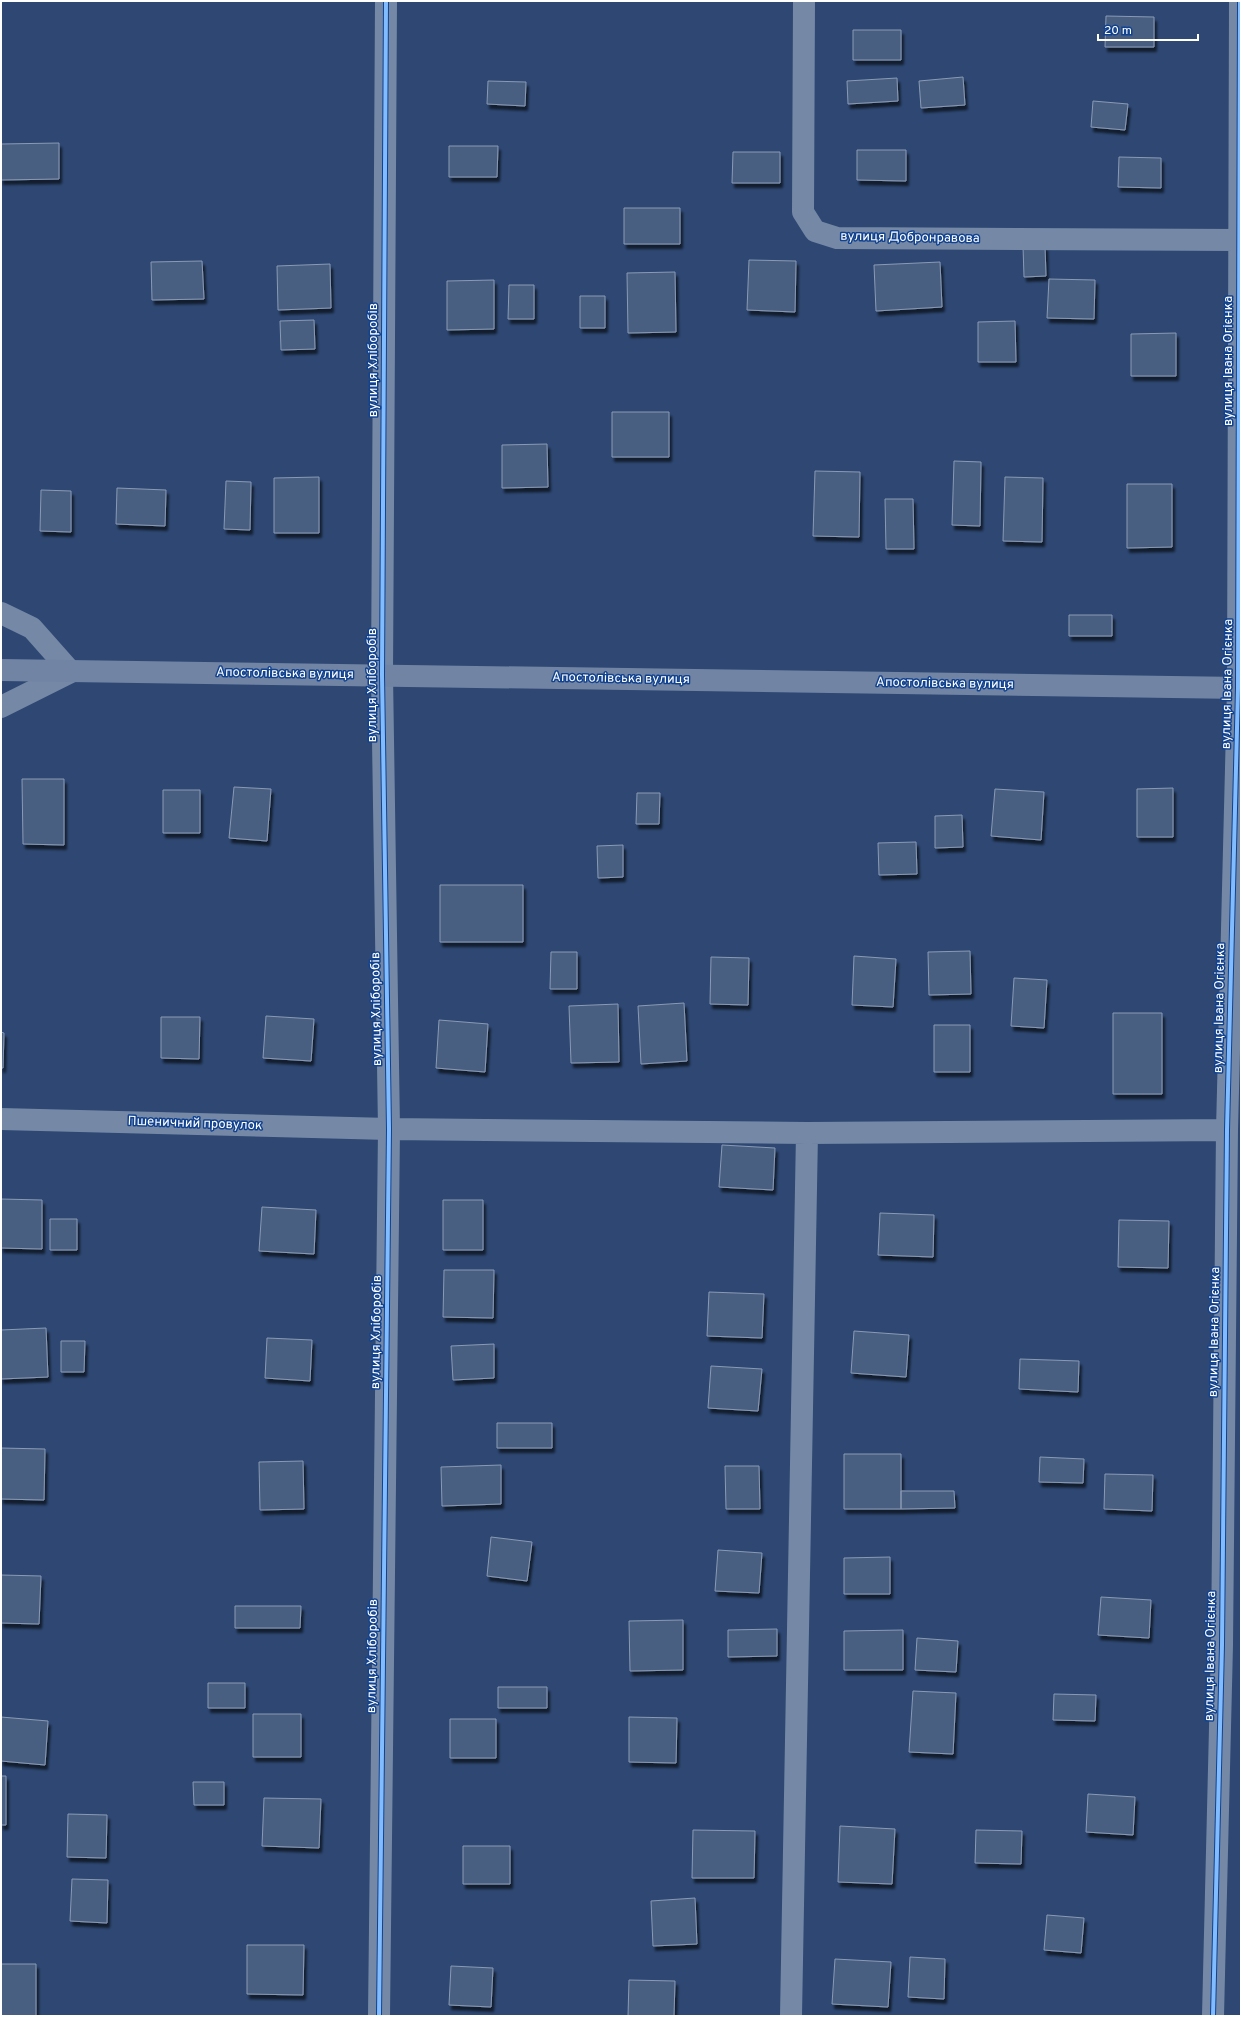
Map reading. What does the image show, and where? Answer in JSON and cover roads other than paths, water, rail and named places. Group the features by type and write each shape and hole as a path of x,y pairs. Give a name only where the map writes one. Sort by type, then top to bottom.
{"street":[{"name":"вулиця Хліборобів","path":"379,2016 389,1129 382,675 386,1"},
{"name":"вулиця Добронравова","path":"804,1 803,212 815,231 838,238 1239,240"},
{"name":"вулиця Івана Огієнка","path":"1214,2016 1222,1645 1227,1130 1240,688 1240,1"},
{"path":"1,613 32,628 71,672 1,707"},
{"name":"Апостолівська вулиця","path":"1,670 1240,688"},
{"name":"Пшеничний провулок","path":"1,1119 389,1129 806,1133 1227,1130"},
{"path":"791,2016 806,1133"}]}
